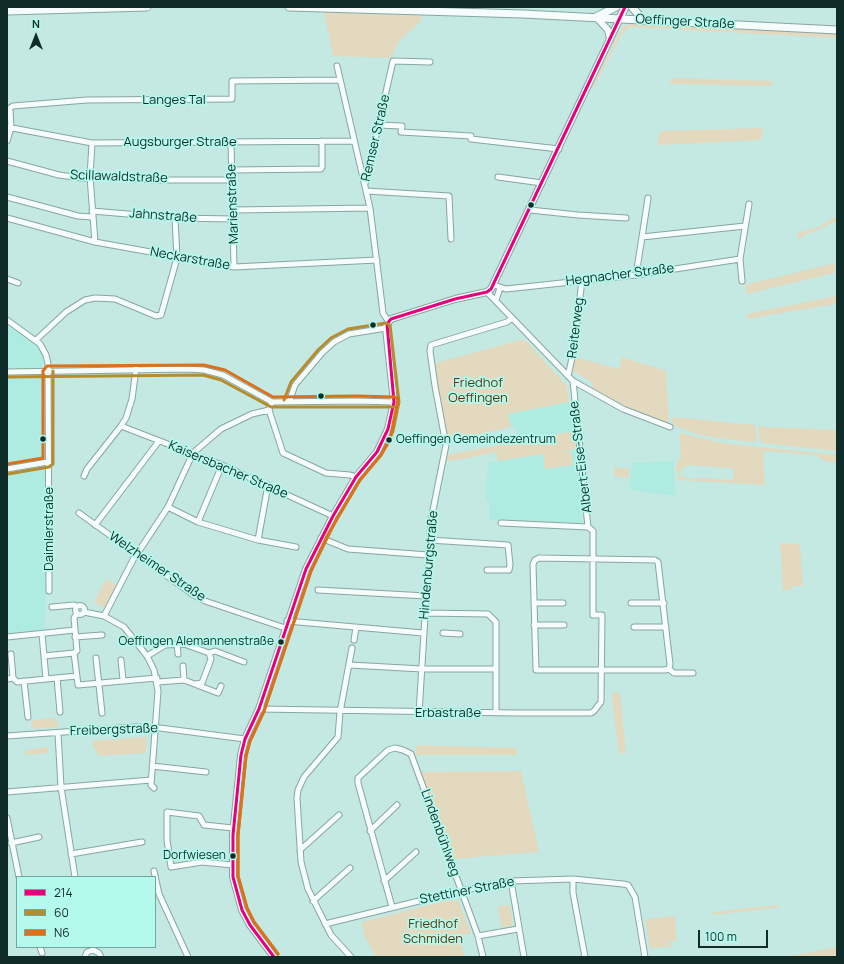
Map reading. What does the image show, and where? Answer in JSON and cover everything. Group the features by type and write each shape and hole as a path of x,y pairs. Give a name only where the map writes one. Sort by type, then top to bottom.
{"main road":[{"path":"7,11 147,7"},
{"name":"Oeffinger Straße","path":"289,7 394,9 620,18 837,30"},
{"path":"596,17 616,7"},
{"path":"620,18 625,7"},
{"path":"632,7 643,20"}],"street":[{"path":"596,17 608,30 610,38"},
{"path":"274,957 250,925 236,894 233,865 233,828 238,770 245,739 259,709 306,569 321,538 356,477 377,452 385,438 394,402 386,328 388,321 455,299 487,292 494,285 620,18"},
{"name":"Remser Straße","path":"388,321 383,314 370,208 365,189 393,61 430,62"},
{"path":"337,66 365,189 449,196 451,239"},
{"name":"Langes Tal","path":"9,127 10,108 20,105 87,100 232,99 232,81 340,80"},
{"path":"378,125 402,126 401,132 471,137 559,149"},
{"path":"7,140 9,127"},
{"name":"Augsburger Straße","path":"9,127 92,143 354,141"},
{"path":"232,170 321,169 322,141"},
{"name":"Marienstraße","path":"231,142 234,210 234,267"},
{"path":"92,143 90,177 95,242"},
{"name":"Scillawaldstraße","path":"7,161 59,175 232,180"},
{"path":"498,177 542,183"},
{"path":"7,197 78,216 92,218"},
{"path":"636,275 648,198"},
{"path":"742,281 740,259 749,204"},
{"path":"234,210 370,208"},
{"path":"530,210 626,218"},
{"name":"Jahnstraße","path":"92,211 175,218 234,219"},
{"name":"Neckarstraße","path":"7,218 95,242 177,258 234,267 376,260"},
{"path":"7,320 36,340 66,312 85,300 95,298 115,299 156,316 160,316 177,258 175,218"},
{"path":"642,236 745,226"},
{"name":"Hegnacher Straße","path":"500,288 636,275 740,259"},
{"path":"7,279 18,283"},
{"name":"Reiterweg","path":"568,376 574,349 582,280"},
{"path":"494,285 500,288 496,300"},
{"path":"487,292 573,381 623,409 670,428"},
{"name":"Hindenburgstraße","path":"419,713 431,520 446,445 435,386 430,352 431,345 507,322 512,318"},
{"path":"289,402 290,395 295,385 322,353 334,342 349,334 386,328"},
{"name":"Daimlerstraße","path":"36,340 46,355 48,371 49,590"},
{"path":"84,476 87,469 121,426 132,399 136,369"},
{"path":"7,372 187,369 212,372 238,382 263,399 272,402 364,400 394,402"},
{"name":"Albert-Eise-Straße","path":"573,381 588,527 593,531 593,560"},
{"path":"272,402 269,410 283,453 326,472 356,477"},
{"path":"104,616 136,555 168,508 193,453 221,428 252,414 269,410"},
{"name":"Kaisersbacher Straße","path":"121,426 222,465 333,516"},
{"path":"95,525 159,440"},
{"path":"7,469 48,462"},
{"path":"198,522 222,465"},
{"path":"258,540 268,486"},
{"path":"168,508 198,522 258,540 296,547"},
{"name":"Welzheimer Straße","path":"79,513 166,576 205,601 286,625 423,633"},
{"path":"501,523 588,527"},
{"path":"321,538 348,549 428,556"},
{"path":"429,540 508,545 510,565 508,570 487,570"},
{"path":"669,669 670,664 660,565 655,560 539,558 535,560 533,564 536,670 669,669 674,673 693,673"},
{"name":"Erbastraße","path":"259,709 419,713 591,713 601,702 602,670 602,615 593,615 593,560"},
{"path":"318,590 426,596"},
{"path":"534,603 563,603"},
{"path":"631,603 664,603"},
{"path":"52,607 74,605 83,606 84,612"},
{"path":"76,606 77,613 74,618 76,651 74,653 78,685 123,680 184,680 218,693 221,686"},
{"path":"77,613 79,614 84,612 104,616 124,627 147,656 157,680 151,780 151,785 154,788"},
{"path":"425,613 488,614 496,622 496,713"},
{"path":"534,626 564,625"},
{"path":"634,627 666,627"},
{"path":"354,640 356,628"},
{"path":"7,638 75,630"},
{"path":"443,633 460,634"},
{"path":"42,634 46,678"},
{"path":"75,637 102,635"},
{"path":"177,644 178,654"},
{"path":"147,656 165,645 184,644 209,652 215,651 244,662"},
{"path":"351,957 331,935 324,924 313,901 304,876 300,850 298,790 304,778 338,737 340,712 352,648"},
{"path":"194,684 202,683 211,659 209,652"},
{"path":"44,656 74,653"},
{"path":"11,654 13,678 17,682 77,676"},
{"path":"96,658 100,683 102,713"},
{"path":"121,660 123,680"},
{"path":"350,665 496,669"},
{"path":"183,666 184,680"},
{"path":"7,679 13,678"},
{"path":"57,678 60,712"},
{"path":"24,681 28,717"},
{"name":"Freibergstraße","path":"7,736 58,732 155,728 245,739"},
{"path":"58,732 61,787 75,876"},
{"name":"Lindenbühlweg","path":"370,831 358,778 388,750 395,748 403,750 411,754 478,936 483,957"},
{"path":"152,766 206,772"},
{"path":"7,792 151,780"},
{"path":"392,907 370,831 397,806"},
{"path":"233,828 204,825 199,816 167,812 166,840 171,866 202,862 233,865"},
{"path":"300,850 339,815"},
{"path":"7,818 19,876"},
{"path":"11,843 39,837"},
{"path":"71,854 142,842"},
{"path":"384,881 416,852"},
{"path":"313,901 350,868"},
{"path":"154,871 155,876"},
{"path":"573,879 573,893 585,957"},
{"name":"Stettiner Straße","path":"324,924 460,890 511,881 573,879 623,884 628,886 633,891 645,957"},
{"path":"156,880 159,894 187,957"},
{"path":"511,881 524,957"},
{"path":"478,936 518,929"},
{"path":"85,957 87,952 93,950 99,952 101,957"}],"shaded area":[{"path":"7,324 36,344 43,357 47,578 44,632 7,636"},
{"path":"569,402 574,431 519,441 516,426 511,427 508,414"},
{"path":"576,449 582,510 581,523 489,520 489,502 486,500 488,463"},
{"path":"673,461 676,496 630,490 632,463"}],"green space":[{"path":"324,12 421,16 421,21 398,42 391,58 333,56"},
{"path":"637,23 837,33 837,38 630,27 622,34 592,90 591,87 623,26"},
{"path":"671,78 773,81 772,86 670,84"},
{"path":"763,128 761,140 657,145 660,131"},
{"path":"837,216 837,221 809,234 807,233 798,239 797,233 818,227"},
{"path":"835,263 835,273 746,294 745,285"},
{"path":"836,296 836,304 747,319 747,314"},
{"name":"Friedhof Oeffingen","path":"524,339 567,386 569,402 508,414 511,427 449,441 438,387 436,363"},
{"path":"575,357 619,369 622,357 666,371 669,421 667,423 613,401 591,387 593,383 573,371"},
{"path":"672,417 755,425 757,439 755,442 699,435 673,425"},
{"path":"758,425 763,427 837,430 837,451 762,443 759,440"},
{"path":"574,431 576,449 555,453 571,451 573,465 545,469 543,454 498,461 496,452 454,461 446,460 447,455"},
{"path":"680,433 722,443 837,455 837,463 825,461 815,455 763,451 765,485 677,480 678,476 682,476 689,479 700,478 731,480 733,478 734,471 733,469 691,465 682,468 680,474 677,473 676,467 681,454"},
{"path":"615,467 630,469 628,478 614,476"},
{"path":"780,543 800,544 803,586 792,586 792,590 783,590"},
{"path":"106,579 117,585 106,608 94,602"},
{"path":"615,692 620,693 626,754 620,753 618,749 612,699 612,695"},
{"path":"55,718 58,727 35,729 31,727 32,720"},
{"path":"147,737 146,753 99,756 93,746 92,741"},
{"path":"416,745 517,748 518,755 415,755"},
{"path":"48,747 48,753 25,755 26,750"},
{"path":"521,771 539,852 452,859 419,772"},
{"name":"Friedhof Schmiden","path":"458,900 471,933 460,936 464,957 376,957 364,935 362,922 445,901"},
{"path":"510,905 513,925 501,927 498,906"},
{"path":"778,905 781,907 714,915 713,912"},
{"path":"675,916 677,941 670,941 671,947 650,948 645,921 647,919"},
{"path":"837,947 837,956 784,957"}],"transit line":[{"name":"214","path":"274,957 250,925 242,910 233,877 233,835 241,755 245,739 259,709 306,569 333,516 356,477 377,452 388,429 394,402 387,324 391,319 455,299 487,292 491,289 625,7"},
{"name":"60","path":"278,954 254,922 247,908 238,876 238,835 246,756 250,741 264,711 311,571 337,518 360,480 381,455 393,431 399,402 390,325 386,323 348,329 331,338 318,350 291,382 284,400"},
{"name":"N6","path":"7,464 43,458 43,371 47,366 204,365 225,370 273,397 357,396 395,397 398,399 390,440 381,455 360,480 327,536 311,571 264,711 250,741 246,756 238,835 238,876 247,908 254,922 278,954"},
{"name":"60","path":"8,474 49,467 53,464 53,371"},
{"name":"60","path":"7,377 203,375 221,380 271,407 394,407"}],"place":[{"name":"Oeffingen Gemeindezentrum","path":"389,440"},
{"name":"Oeffingen Alemannenstraße","path":"281,642"},
{"name":"Dorfwiesen","path":"233,856"}]}
